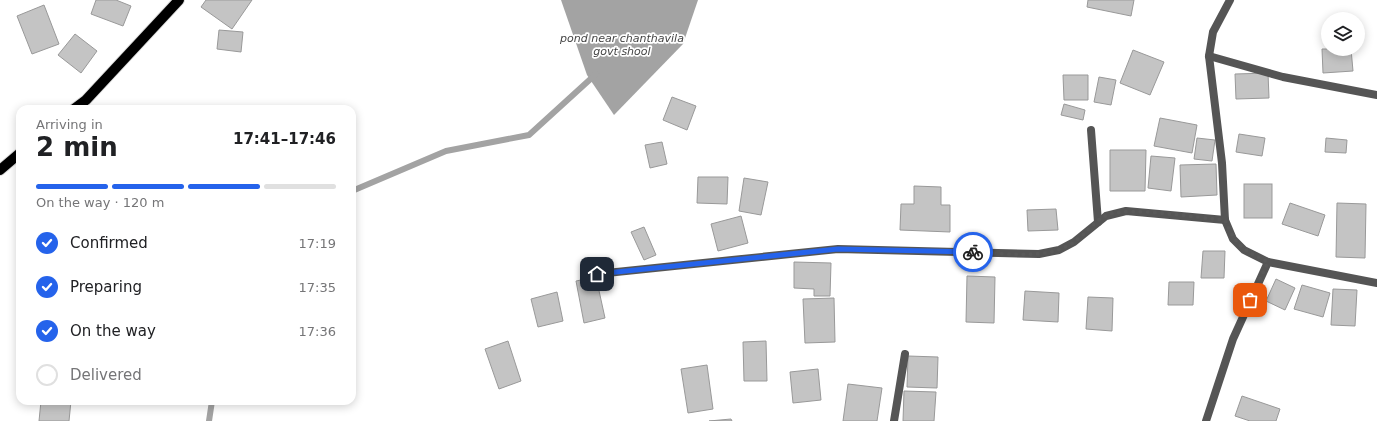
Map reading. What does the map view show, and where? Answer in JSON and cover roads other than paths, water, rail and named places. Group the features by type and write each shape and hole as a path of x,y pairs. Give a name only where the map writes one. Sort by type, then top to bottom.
{"main road":[{"path":"79,105 86,100 178,0"},
{"path":"0,170 16,156"}],"street":[{"path":"1230,0 1213,32 1209,56 1222,163 1225,220 1234,239 1244,250 1268,262 1377,283"},
{"path":"1209,56 1283,77 1377,95"},
{"path":"1091,130 1098,222"},
{"path":"597,274 838,249 1039,254 1059,250 1074,242 1106,216 1126,211 1225,220"},
{"path":"1206,421 1233,339 1268,262"},
{"path":"894,421 905,354"}],"water":[{"name":"pond near chanthavila govt shool","path":"561,0 698,0 683,44 614,115 587,75"}],"waterway":[{"path":"356,189 446,151 529,135 596,74"},
{"path":"209,421 211,405"}]}
